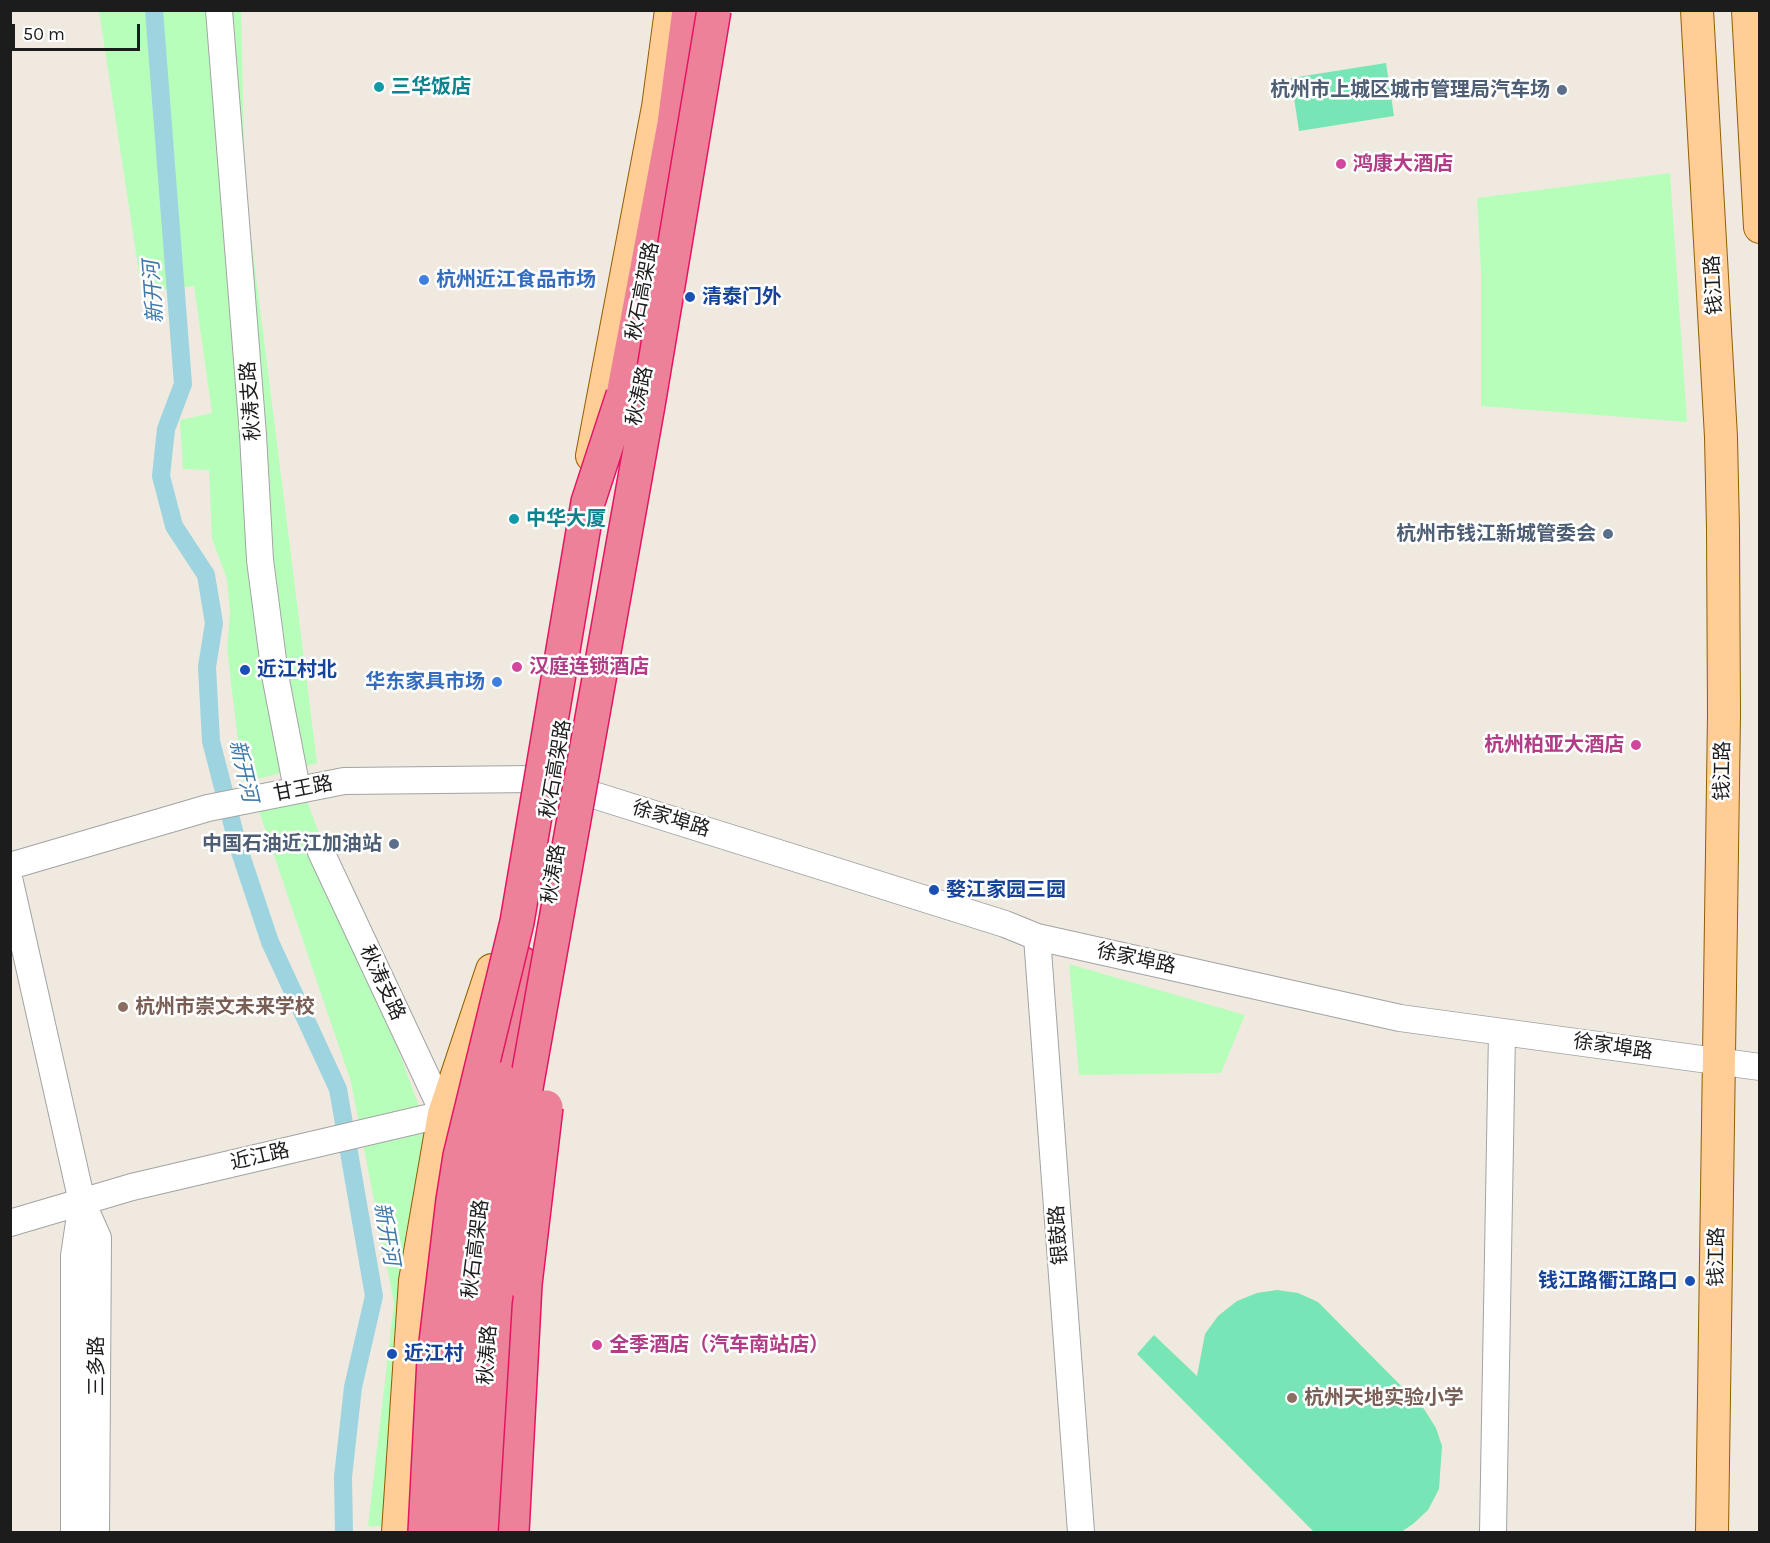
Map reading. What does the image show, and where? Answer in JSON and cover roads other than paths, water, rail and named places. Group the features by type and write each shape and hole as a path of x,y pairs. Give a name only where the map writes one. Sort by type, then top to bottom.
{"highway":[{"name":"秋石高架路","path":"456,1533 463,1360 486,1167 623,395 674,124 689,10"},
{"name":"秋石高架路","path":"481,1533 495,1302 526,1082 672,260 714,10"},
{"path":"512,1533 525,1284 542,1133 602,754 615,655 668,335 672,260"},
{"path":"425,1533 435,1359 460,1156 517,922 588,502 623,395"}],"main road":[{"name":"秋涛路","path":"440,1533 446,1380 452,1302 469,1158 562,610 658,107 671,10"},
{"name":"秋涛路","path":"487,1533 483,1426 502,1200 512,1124 568,787 637,403 700,144 719,10"},
{"name":"钱江路","path":"1697,10 1722,437 1724,715 1712,1533"},
{"path":"1748,10 1760,227"},
{"path":"398,1533 415,1281 444,1114 510,915"}],"street":[{"name":"秋涛支路","path":"219,10 254,435 260,560 275,675 297,789"},
{"name":"甘王路","path":"10,866 208,808 344,781 534,779"},
{"name":"徐家埠路","path":"568,787 995,921 1037,937 1400,1018 1760,1067"},
{"name":"秋涛支路","path":"321,852 444,1114"},
{"name":"三多路","path":"10,882 82,1202 98,1238 96,1533"},
{"name":"银鼓路","path":"1037,937 1081,1533"},
{"path":"1493,1533 1502,1032"},
{"name":"近江路","path":"10,1223 132,1187 444,1114 512,1124"},
{"name":"三多路","path":"74,1533 74,1256 82,1202"}],"waterway":[{"name":"新开河","path":"154,10 183,384 166,429 161,476 174,526 206,575 214,623 207,667 211,741 238,846 270,942 338,1089 374,1296 353,1387 343,1477 344,1532"}],"place":[{"name":"三华饭店","path":"379,87"},
{"name":"杭州市上城区城市管理局汽车场","path":"1562,90"},
{"name":"鸿康大酒店","path":"1341,164"},
{"name":"杭州近江食品市场","path":"424,280"},
{"name":"清泰门外","path":"690,297"},
{"name":"中华大厦","path":"514,519"},
{"name":"杭州市钱江新城管委会","path":"1608,534"},
{"name":"汉庭连锁酒店","path":"517,667"},
{"name":"近江村北","path":"245,670"},
{"name":"华东家具市场","path":"497,682"},
{"name":"杭州柏亚大酒店","path":"1636,745"},
{"name":"中国石油近江加油站","path":"394,844"},
{"name":"婺江家园三园","path":"934,890"},
{"name":"杭州市崇文未来学校","path":"123,1007"},
{"name":"钱江路衢江路口","path":"1690,1281"},
{"name":"全季酒店（汽车南站店）","path":"597,1345"},
{"name":"近江村","path":"392,1354"},
{"name":"杭州天地实验小学","path":"1292,1398"}]}
